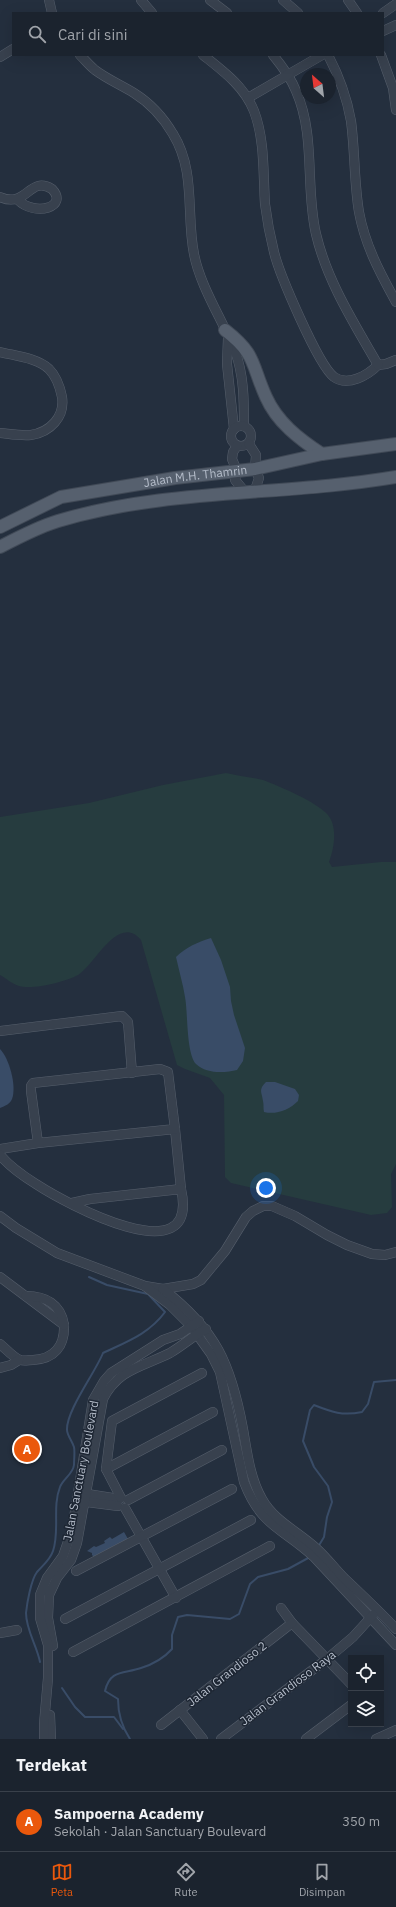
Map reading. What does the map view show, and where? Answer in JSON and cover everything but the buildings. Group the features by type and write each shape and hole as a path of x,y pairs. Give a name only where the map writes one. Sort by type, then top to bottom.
{"main road":[{"path":"227,334 245,346 252,357 266,398 281,420 298,438 322,454"},
{"name":"Jalan M.H. Thamrin","path":"0,527 61,497 174,478 255,469 322,454 396,444"},
{"name":"Jalan M.H. Thamrin","path":"0,546 26,533 58,521 101,510 200,495 396,477"}],"street":[{"path":"49,0 52,12"},
{"path":"141,0 151,12"},
{"path":"210,0 226,12"},
{"path":"283,0 297,12"},
{"path":"348,0 356,12"},
{"path":"384,12 396,4"},
{"path":"384,31 396,25"},
{"path":"0,57 12,50"},
{"path":"81,56 95,70 133,92 156,110 180,146 186,161 190,236 194,257 199,274 227,334 239,364 244,398 239,427 231,438 237,446"},
{"path":"204,56 234,80 248,98 259,126 263,151 266,206 273,251 277,264 294,304 315,346 334,377 351,380 371,372 378,365 396,360"},
{"path":"274,56 288,75 296,90 305,119 308,137 309,183 313,219 321,252 334,286 378,365"},
{"path":"248,98 320,56"},
{"path":"328,56 343,88 351,122 355,185 367,244 379,271 396,302"},
{"path":"381,56 393,88 396,110"},
{"path":"0,197 8,200 18,200"},
{"path":"227,334 227,364 231,400 239,427"},
{"path":"0,352 38,362 48,369 57,379 63,406 59,418 40,432 30,435 0,433"},
{"path":"231,400 244,398"},
{"path":"237,446 241,447 248,444 252,438 251,432 239,427"},
{"path":"237,446 232,459 237,471 235,480 249,491 258,482 258,473 255,469 256,455 248,444"},
{"path":"0,1031 122,1016 128,1022 132,1073"},
{"path":"0,1156 12,1167 36,1184 96,1216 118,1224 149,1231 164,1231 169,1230 178,1224 184,1214 168,1072 163,1069 33,1083 31,1086 31,1091 38,1143"},
{"path":"0,1149 38,1143 175,1129"},
{"path":"72,1203 90,1199 181,1189"},
{"path":"145,1286 163,1289 193,1284 201,1280 224,1251 246,1218 253,1211 263,1206 272,1206 295,1216 347,1245 372,1254 385,1255 396,1252"},
{"path":"0,1216 16,1228 57,1253 129,1278 145,1286 196,1327 206,1329 218,1346 226,1364 239,1412 249,1461 262,1499 273,1514 396,1629"},
{"path":"0,1277 64,1325 63,1340 58,1350 42,1360 19,1360 11,1365 0,1368"},
{"path":"163,1289 178,1300 196,1327 220,1372 238,1456 250,1496 266,1520 303,1543"},
{"name":"Jalan Sanctuary Boulevard","path":"51,1739 50,1725 54,1649 48,1618 50,1595 58,1578 71,1560 77,1543 90,1412 96,1394 111,1373 148,1351 163,1340 196,1327"},
{"name":"Jalan Sanctuary Boulevard","path":"44,1739 48,1678 48,1646 40,1618 40,1595 47,1578 63,1556 72,1530 81,1497 102,1399 107,1390 120,1377 153,1359 168,1354 184,1343 196,1327"},
{"path":"180,1334 184,1343"},
{"path":"0,1344 19,1360"},
{"path":"148,1351 153,1359"},
{"path":"176,1598 122,1502 106,1470 112,1421 202,1373"},
{"path":"106,1470 213,1412"},
{"path":"81,1497 122,1502 222,1450"},
{"path":"76,1571 232,1489"},
{"path":"65,1619 251,1520"},
{"path":"73,1652 176,1598 270,1546"},
{"path":"316,1554 371,1619 396,1645"},
{"path":"281,1608 292,1623 348,1681"},
{"name":"Jalan Grandioso Raya","path":"221,1739 327,1660 354,1637 371,1619 377,1610"},
{"name":"Jalan Grandioso 2","path":"161,1725 292,1623"},
{"path":"0,1633 17,1630"},
{"path":"306,1739 348,1707"},
{"path":"180,1710 203,1739"},
{"path":"378,1738 396,1730"}],"green space":[{"path":"226,773 263,780 297,795 323,810 331,820 334,832 334,845 329,862 332,867 396,862 396,1164 391,1174 392,1207 387,1213 371,1215 231,1183 225,1177 224,1095 210,1078 177,1065 141,940 132,933 124,933 115,937 107,944 85,970 78,975 65,980 49,985 25,987 16,985 0,975 0,817 89,803 163,785"}],"water":[{"path":"211,938 221,960 230,987 234,1015 245,1048 243,1061 237,1070 232,1071 216,1072 205,1070 196,1064 190,1051 185,997 176,957 192,945"},
{"path":"0,1049 9,1065 14,1087 11,1101 7,1105 0,1108"},
{"path":"266,1082 275,1082 295,1089 299,1095 298,1101 291,1107 282,1111 273,1113 264,1112 261,1091"},
{"path":"124,1532 128,1539 95,1558 92,1553 87,1551 94,1546 96,1547 105,1543 104,1541 110,1537 112,1539"}],"waterway":[{"path":"40,1662 28,1626 26,1613 33,1580 37,1572 48,1560 53,1551 56,1535 58,1495 61,1484 72,1471 74,1465 74,1447 67,1430 71,1413 103,1353 137,1337 159,1320 165,1312 148,1294 107,1285 89,1277"},
{"path":"318,1547 324,1537 327,1517 332,1502 328,1486 314,1467 303,1441 310,1410 314,1405 337,1413 349,1414 362,1412 368,1404 374,1382 396,1380"},
{"path":"130,1739 121,1720 118,1699 105,1691 110,1679 118,1674 150,1665 169,1653 172,1649 172,1635 178,1617 187,1615 230,1619 239,1614 250,1584 258,1577 288,1569 310,1557"},
{"path":"62,1688 75,1707 85,1717 114,1717 123,1729"}],"place":[{"name":"Sampoerna Academy","path":"27,1449"}]}
